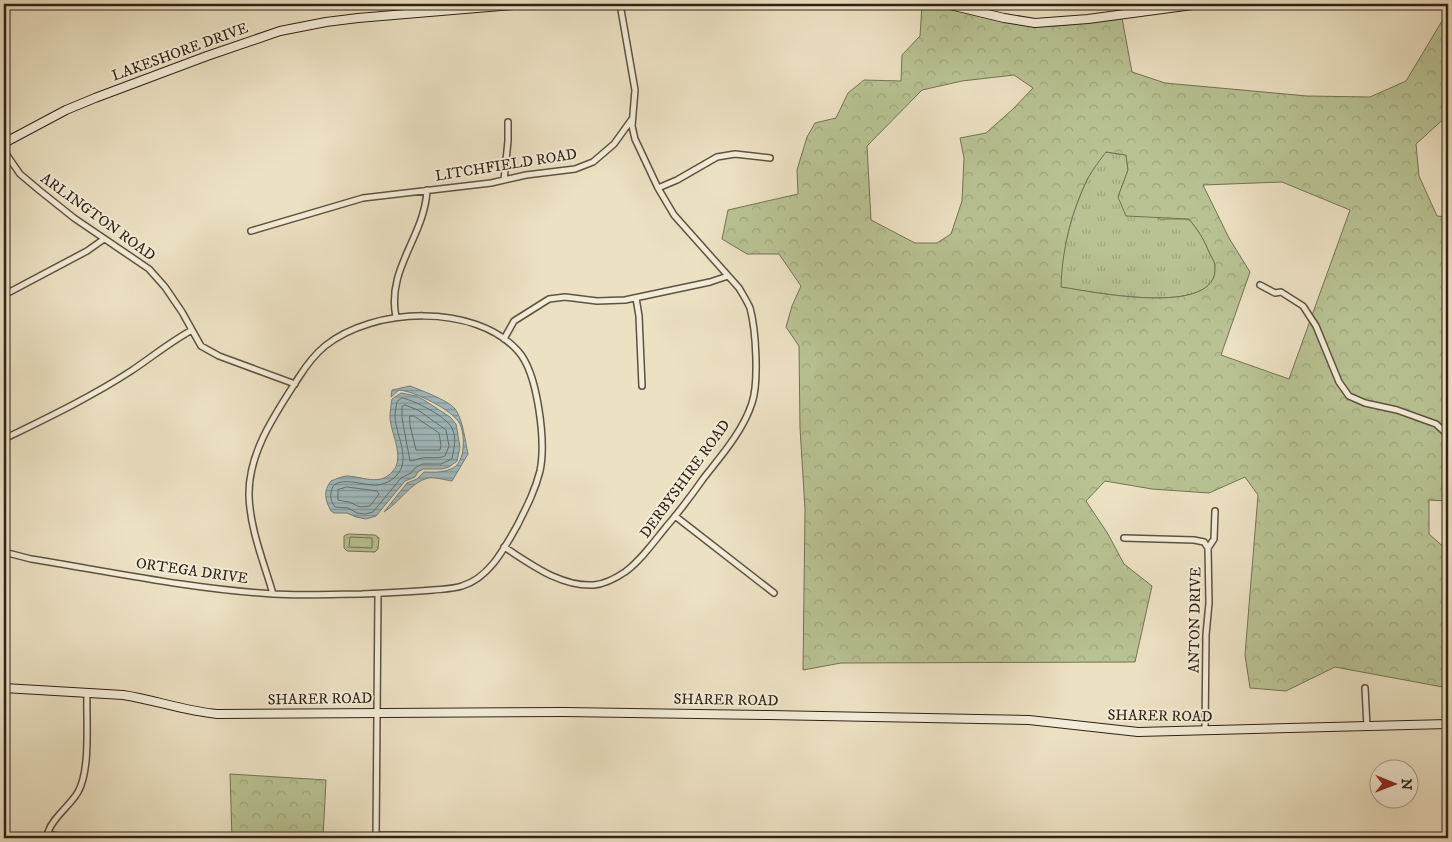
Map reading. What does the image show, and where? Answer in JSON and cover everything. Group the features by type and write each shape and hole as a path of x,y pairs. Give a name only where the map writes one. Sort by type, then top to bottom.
{"street":[{"path":"4,8 13,4"},
{"name":"LAKESHORE DRIVE","path":"4,143 51,118 95,98 280,31 299,26 358,18 525,4"},
{"path":"620,4 635,90 633,118"},
{"path":"946,4 1004,18 1035,23 1088,19 1200,4"},
{"name":"LITCHFIELD ROAD","path":"251,231 363,198 491,183 526,175 575,169 589,165 614,144 633,118"},
{"name":"DERBYSHIRE ROAD","path":"504,547 536,568 558,578 594,585 609,581 626,571 646,553 736,433 748,414 754,394 756,365 750,308 739,288 674,215 658,188 633,133 633,118"},
{"path":"504,180 508,122"},
{"name":"ARLINGTON ROAD","path":"4,151 20,174 74,218 139,262 156,276 182,312 201,346 208,351 295,384"},
{"path":"658,188 677,180 717,157 735,154 770,158"},
{"path":"396,317 393,298 397,277 423,215 427,190"},
{"path":"4,296 104,239"},
{"path":"504,339 514,320 549,299 565,297 606,301 636,298 710,282 728,276"},
{"path":"1260,285 1275,293 1282,292 1303,306 1316,326 1339,382 1349,396 1365,403 1397,410 1436,424 1448,435"},
{"path":"636,298 639,316 642,386"},
{"name":"ORTEGA DRIVE","path":"4,552 58,563 210,588 273,594 378,594 463,586 484,574 504,547 533,495 540,470 542,453 537,401 529,368 521,354 504,339 474,324 448,317 418,315 396,317 366,325 326,345 305,367 263,436 253,464 249,485 252,522 273,594"},
{"path":"4,439 105,387 192,330"},
{"name":"ANTON DRIVE","path":"1205,731 1206,635 1209,603 1208,548 1214,540 1215,511"},
{"path":"675,516 774,593"},
{"path":"1124,538 1194,540 1204,542 1208,548"},
{"path":"378,594 376,836 630,838"},
{"name":"SHARER ROAD","path":"4,688 124,695 184,710 217,714 564,712 1006,720 1036,721 1111,731 1138,732 1448,724"},
{"path":"1365,688 1367,727"},
{"path":"87,692 86,758 82,783 73,800 51,825 48,832 51,835 124,838"}],"green space":[{"path":"922,4 945,6 1003,22 1042,26 1068,25 1122,18 1132,72 1165,83 1307,96 1370,97 1406,81 1448,11 1448,115 1416,144 1419,176 1437,216 1448,217 1448,501 1429,500 1429,534 1448,551 1448,688 1335,667 1286,691 1250,688 1245,655 1258,495 1245,477 1209,493 1152,489 1105,481 1086,501 1108,534 1124,564 1152,586 1135,662 841,663 803,670 805,509 800,428 799,346 786,327 792,306 801,286 779,254 747,254 722,239 728,210 798,194 797,170 807,137 815,123 836,118 848,93 864,80 901,81 902,55 920,36","holes":["1014,75 1033,88 986,133 960,138 964,158 962,201 951,234 937,243 915,243 871,220 867,146 922,90 962,81","1106,152 1126,155 1128,170 1118,197 1126,216 1189,219 1203,239 1214,263 1211,282 1197,292 1176,297 1150,298 1061,287 1068,231 1082,191 1094,168","1282,182 1350,210 1289,379 1221,355 1250,272 1229,238 1203,185"]},
{"path":"1105,152 1126,155 1128,170 1118,197 1160,219 1189,219 1203,239 1214,263 1211,282 1197,292 1176,297 1150,298 1060,287 1065,245 1072,218 1088,178"},
{"path":"348,534 375,535 379,538 378,549 375,552 347,551 344,548 344,536"},
{"path":"350,537 372,538 372,548 349,547"},
{"path":"230,774 326,780 323,838 232,838"}],"water":[{"path":"410,386 440,399 455,409 462,424 468,454 452,481 437,478 422,480 384,512 407,483 417,479 424,472 441,472 453,468 458,464 462,455 463,439 460,424 450,413 432,402 406,391 399,390 391,397 392,390"},
{"path":"401,393 424,400 450,417 456,424 460,447 457,461 449,467 442,469 423,469 418,472 415,477 405,481 376,516 366,519 347,513 334,513 331,511 326,499 327,488 331,481 346,476 377,480 388,476 393,471 398,459 398,452 390,413 392,399"}]}
